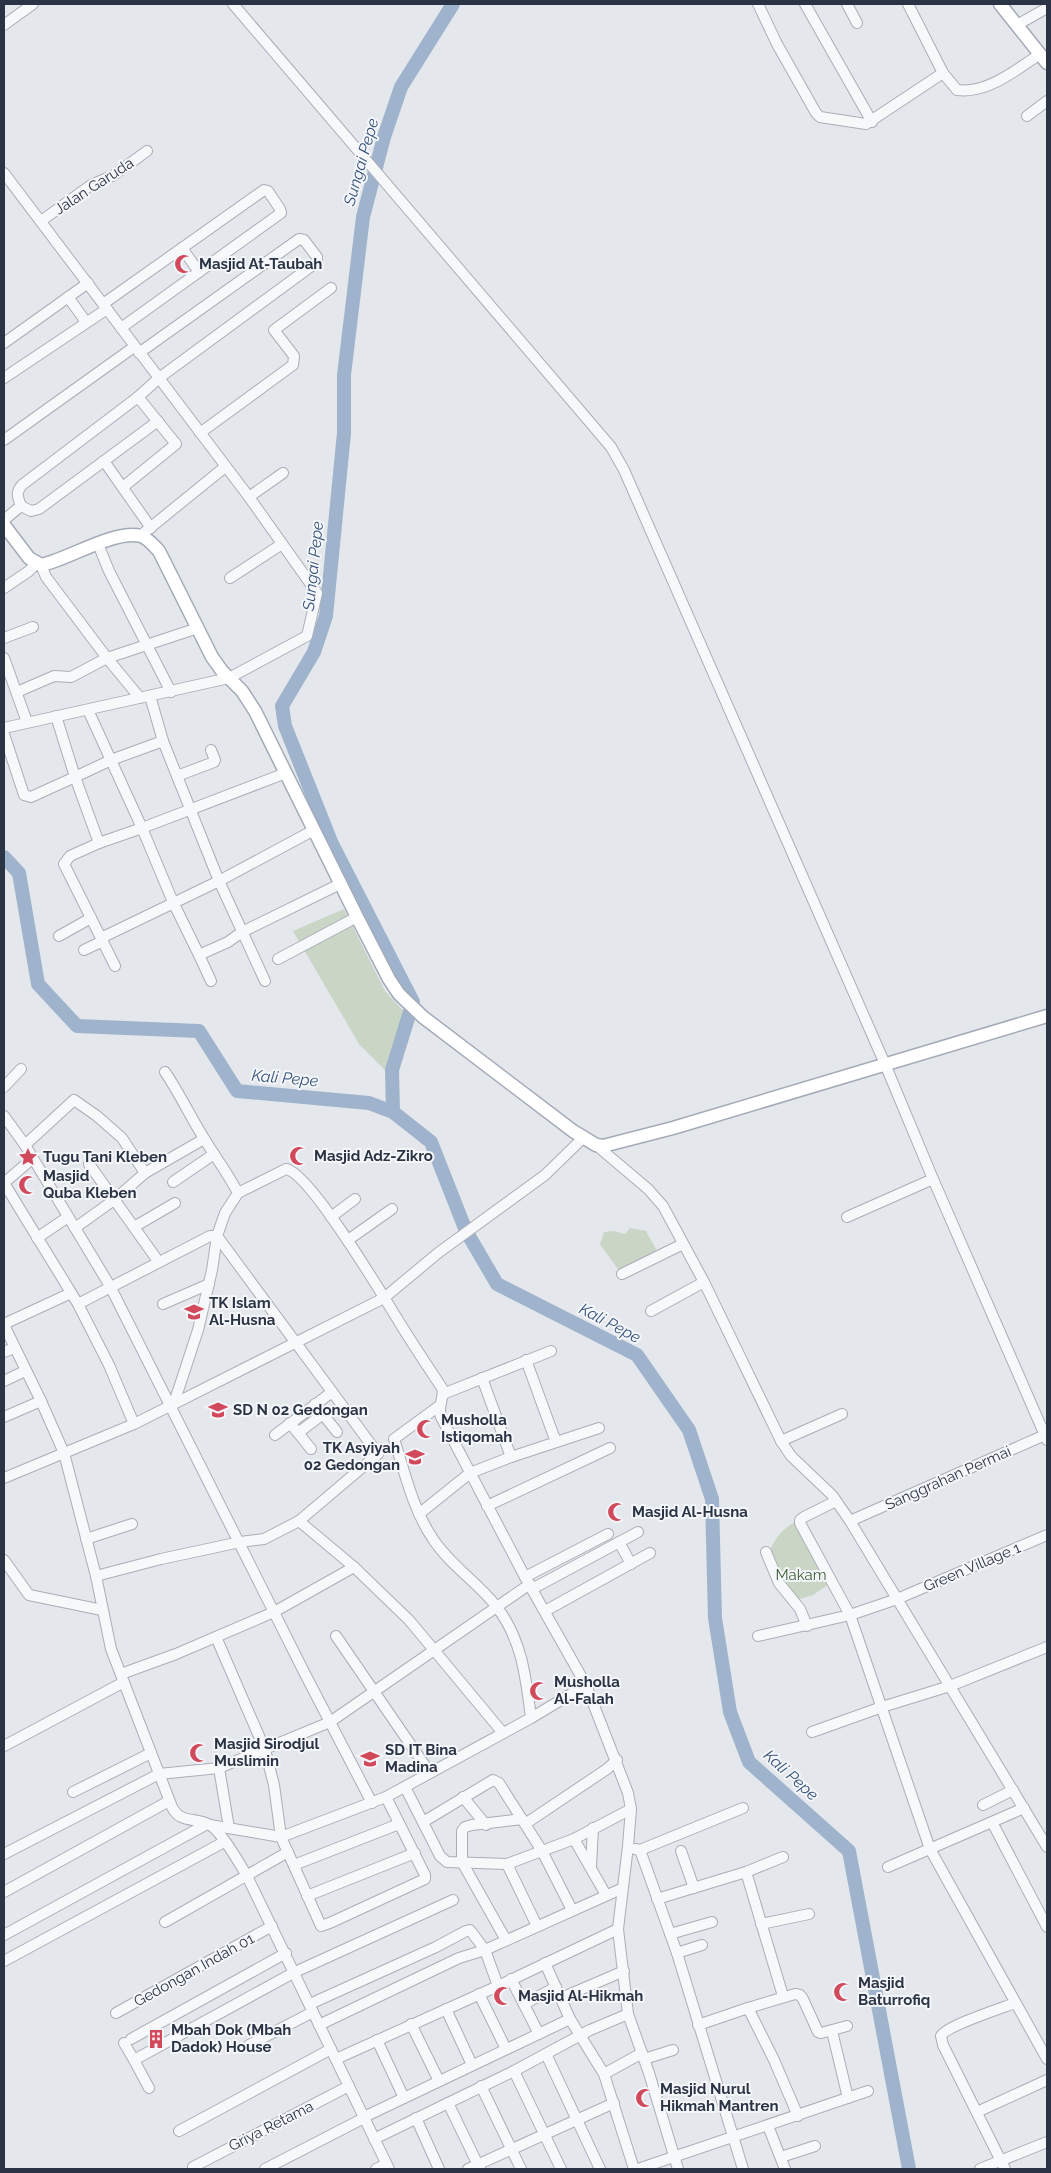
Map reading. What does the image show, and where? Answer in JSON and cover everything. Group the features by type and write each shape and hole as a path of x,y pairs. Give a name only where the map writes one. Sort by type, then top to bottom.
{"main road":[{"path":"1000,4 1044,59"},
{"path":"4,525 29,558 39,564 114,538 140,536 150,541 158,550 212,657 229,678 242,690 255,712 393,986 423,1017 583,1138 596,1145 611,1145 673,1128 1047,1016"}],"street":[{"path":"4,25 33,4"},
{"path":"233,4 611,447 624,470 885,1064 933,1179 1046,1437"},
{"path":"758,4 777,44 820,117 861,125 872,122 943,73"},
{"path":"805,4 872,122"},
{"path":"847,4 857,23"},
{"path":"908,4 943,73 957,90 966,91 1005,77 1044,59"},
{"path":"1017,25 1047,8"},
{"path":"1026,116 1047,101"},
{"name":"Jalan Garuda","path":"41,221 95,182 114,175 147,151"},
{"path":"4,173 249,497 317,592 307,636 229,678 4,728"},
{"path":"4,378 86,322 182,248 264,190 268,191 280,209 279,215 121,328"},
{"path":"4,440 299,239 304,240 317,257 316,262 159,378 138,397 22,485 17,495 21,506 31,511 40,509 158,421"},
{"path":"182,248 199,272"},
{"path":"4,342 88,283"},
{"path":"200,433 293,365 294,356 274,330 331,288"},
{"path":"68,297 86,322"},
{"path":"123,487 176,444 138,397"},
{"path":"104,461 151,528"},
{"path":"140,536 225,467"},
{"path":"249,497 283,473"},
{"path":"4,520 21,506"},
{"path":"98,544 109,571 171,692"},
{"path":"230,578 282,544"},
{"path":"4,588 39,564 46,577 107,658 145,697 219,881 264,981"},
{"path":"4,638 33,627"},
{"path":"16,692 54,676 71,677 107,658 198,628"},
{"path":"4,659 27,722"},
{"path":"88,710 142,828 173,902 212,981"},
{"path":"56,716 75,777 99,843"},
{"path":"4,734 26,797 31,797 111,760 163,741"},
{"path":"177,776 212,763 215,760 211,750"},
{"path":"115,966 64,864 70,856 99,843 286,773"},
{"path":"84,950 314,830"},
{"path":"199,955 340,884"},
{"path":"278,959 357,917"},
{"path":"59,936 91,918"},
{"path":"4,1087 21,1069"},
{"path":"165,1072 238,1193"},
{"path":"25,1145 74,1100 122,1138 145,1173"},
{"path":"4,1116 25,1145 110,1286 172,1404 274,1612 372,1803"},
{"path":"4,1478 134,1424 295,1342 338,1323 384,1298 448,1246 545,1175 583,1138"},
{"path":"75,1228 114,1200 145,1173 204,1139"},
{"path":"596,1145 657,1199 704,1282 782,1441 792,1456 819,1481 850,1521 1047,1847"},
{"path":"173,1182 214,1154"},
{"path":"32,1158 4,1183 78,1304 109,1365 134,1424"},
{"path":"89,1164 158,1261"},
{"path":"172,1404 193,1348 209,1284 217,1236 225,1213 238,1193 288,1170 292,1171 316,1196 348,1240 442,1388 443,1394 439,1406 441,1417 487,1506 586,1685 617,1760 628,1793 631,1809 618,1929 628,2014 678,2169"},
{"path":"847,1217 933,1179"},
{"path":"331,1217 355,1200"},
{"path":"134,1227 175,1203"},
{"path":"348,1240 392,1209"},
{"path":"38,1238 68,1217"},
{"path":"78,1304 158,1261 210,1236 217,1236"},
{"path":"217,1236 378,1454"},
{"path":"622,1274 683,1244"},
{"path":"651,1311 704,1282"},
{"path":"163,1304 209,1284"},
{"path":"71,1292 4,1324 64,1453 96,1576 109,1644 158,1774 174,1812 180,1817 282,1838 386,1797 532,1718 586,1685"},
{"path":"4,1352 14,1348"},
{"path":"443,1394 551,1351"},
{"path":"526,1360 556,1442"},
{"path":"4,1381 25,1371"},
{"path":"482,1378 511,1457"},
{"path":"274,1435 332,1392"},
{"path":"4,1417 41,1401"},
{"path":"315,1404 337,1432"},
{"path":"96,1576 264,1538 299,1521 394,1440 439,1406"},
{"path":"298,1433 323,1414"},
{"path":"782,1441 842,1414"},
{"path":"290,1424 311,1449"},
{"path":"419,1514 470,1473 598,1428"},
{"name":"Sanggrahan Permai","path":"850,1521 1046,1437"},
{"path":"394,1440 419,1514 432,1539 442,1552 496,1606 510,1629 521,1654 532,1718"},
{"path":"487,1506 610,1448"},
{"path":"836,1501 804,1517 800,1520 800,1523 850,1615 930,1849 1015,2003 1046,2053"},
{"path":"299,1521 354,1568 409,1620 503,1733"},
{"path":"86,1539 132,1524"},
{"path":"529,1583 638,1532"},
{"path":"4,1854 158,1774 219,1768 330,1722 529,1583 608,1534"},
{"name":"Green Village 1","path":"758,1636 850,1615 897,1599 1047,1535"},
{"path":"619,1542 631,1564"},
{"path":"766,1552 779,1583 800,1609 807,1626"},
{"path":"545,1611 650,1553"},
{"path":"4,1560 28,1595 102,1610"},
{"path":"4,1746 123,1678 274,1612 354,1568"},
{"path":"336,1636 430,1773"},
{"path":"216,1637 265,1750 274,1785 282,1838 321,1926 424,1878 425,1875 386,1797"},
{"path":"812,1732 882,1707 950,1686 1047,1647"},
{"path":"73,1792 151,1753"},
{"path":"506,1940 462,1862 462,1831 465,1827 472,1825 523,1821 607,1769 617,1760"},
{"path":"219,1768 229,1828"},
{"path":"424,1822 493,1780 499,1783 542,1851 572,1910"},
{"path":"405,1787 443,1860 447,1862 507,1864 574,1839 631,1809"},
{"path":"983,1805 1013,1790"},
{"path":"463,1797 486,1825"},
{"path":"4,1892 170,1801"},
{"path":"628,1846 640,1850 743,1808"},
{"path":"888,1867 992,1824 1024,1808"},
{"path":"208,1824 224,1842 247,1876 286,1953 388,2167 376,2169"},
{"path":"4,1934 208,1824"},
{"path":"294,1865 399,1824"},
{"path":"992,1824 1047,1927"},
{"path":"591,1866 593,1828"},
{"path":"574,1839 606,1895"},
{"path":"4,1961 224,1842"},
{"path":"640,1850 677,1953 743,2169"},
{"path":"166,1922 288,1852"},
{"path":"681,1852 694,1888"},
{"path":"307,1896 415,1854"},
{"path":"657,1899 746,1872 783,1857"},
{"path":"507,1864 537,1926"},
{"path":"746,1872 783,1996"},
{"path":"320,2025 459,1958 485,1950 621,1889"},
{"path":"134,2060 295,1972 453,1900"},
{"path":"761,1924 808,1914"},
{"path":"670,1934 712,1922"},
{"name":"Gedongan Indah 01","path":"116,2013 272,1926"},
{"path":"178,2131 334,2054 377,2040 498,1986 618,1929"},
{"path":"249,2045 312,2008 470,1930 485,1950 498,1986"},
{"path":"677,1953 702,1945"},
{"path":"149,2088 134,2060 128,2041 286,1953"},
{"path":"545,1963 570,2019 604,2074 634,2169"},
{"path":"561,1998 624,1971"},
{"path":"511,1979 539,2034"},
{"path":"524,2004 556,1987"},
{"path":"479,1994 506,2049"},
{"path":"698,2025 783,1996 800,1995 815,2030 821,2033 847,2026"},
{"path":"1003,2165 943,2045 941,2036 945,2031 957,2025 1015,2003"},
{"path":"748,2008 774,2060 798,2116"},
{"path":"446,2009 472,2065"},
{"path":"374,2139 628,2014"},
{"path":"265,2169 364,2117 570,2019"},
{"path":"411,2024 438,2081"},
{"path":"832,2031 848,2098"},
{"path":"377,2040 404,2098"},
{"path":"604,2074 643,2056 673,2050"},
{"path":"546,2054 600,2169"},
{"path":"514,2071 561,2169"},
{"path":"977,2112 1047,2080"},
{"name":"Griya Retama","path":"193,2167 349,2086"},
{"path":"482,2086 521,2169"},
{"path":"638,2169 868,2091"},
{"path":"448,2103 475,2168 544,2134 614,2103"},
{"path":"416,2118 439,2169"},
{"path":"768,2126 785,2169"},
{"path":"980,2169 1003,2165 1046,2145"},
{"path":"780,2157 815,2146"}],"green space":[{"path":"344,909 385,991 407,1015 388,1073 359,1044 293,931"},
{"path":"630,1228 646,1231 657,1251 620,1272 600,1244 604,1232 614,1231 625,1234"},
{"name":"Makam","path":"795,1522 829,1584 813,1595 796,1600 788,1593 769,1553 779,1535"}],"waterway":[{"name":"Sungai Pepe","path":"393,1112 392,1070 413,1002 332,844 285,726 282,706 314,652 326,616 344,433 344,375 363,217 384,137 401,87 453,4"},
{"name":"Kali Pepe","path":"4,857 19,873 38,984 77,1026 199,1031 237,1091 369,1103 393,1112 431,1142 466,1231 497,1284 637,1355 689,1430 712,1499 715,1618 730,1712 749,1762 849,1851 909,2169"}],"place":[{"name":"Masjid At-Taubah","path":"184,264"},
{"name":"Masjid Adz-Zikro","path":"299,1156"},
{"name":"Tugu Tani Kleben","path":"28,1157"},
{"name":"Masjid Quba Kleben","path":"28,1185"},
{"name":"TK Islam Al-Husna","path":"194,1312"},
{"name":"SD N 02 Gedongan","path":"218,1410"},
{"name":"Musholla Istiqomah","path":"426,1429"},
{"name":"TK Asyiyah 02 Gedongan","path":"415,1457"},
{"name":"Masjid Al-Husna","path":"617,1512"},
{"name":"Musholla Al-Falah","path":"539,1691"},
{"name":"Masjid Sirodjul Muslimin","path":"199,1753"},
{"name":"SD IT Bina Madina","path":"370,1759"},
{"name":"Masjid Baturrofiq","path":"843,1992"},
{"name":"Masjid Al-Hikmah","path":"503,1996"},
{"name":"Mbah Dok (Mbah Dadok) House","path":"156,2039"},
{"name":"Masjid Nurul Hikmah Mantren","path":"645,2098"}]}
